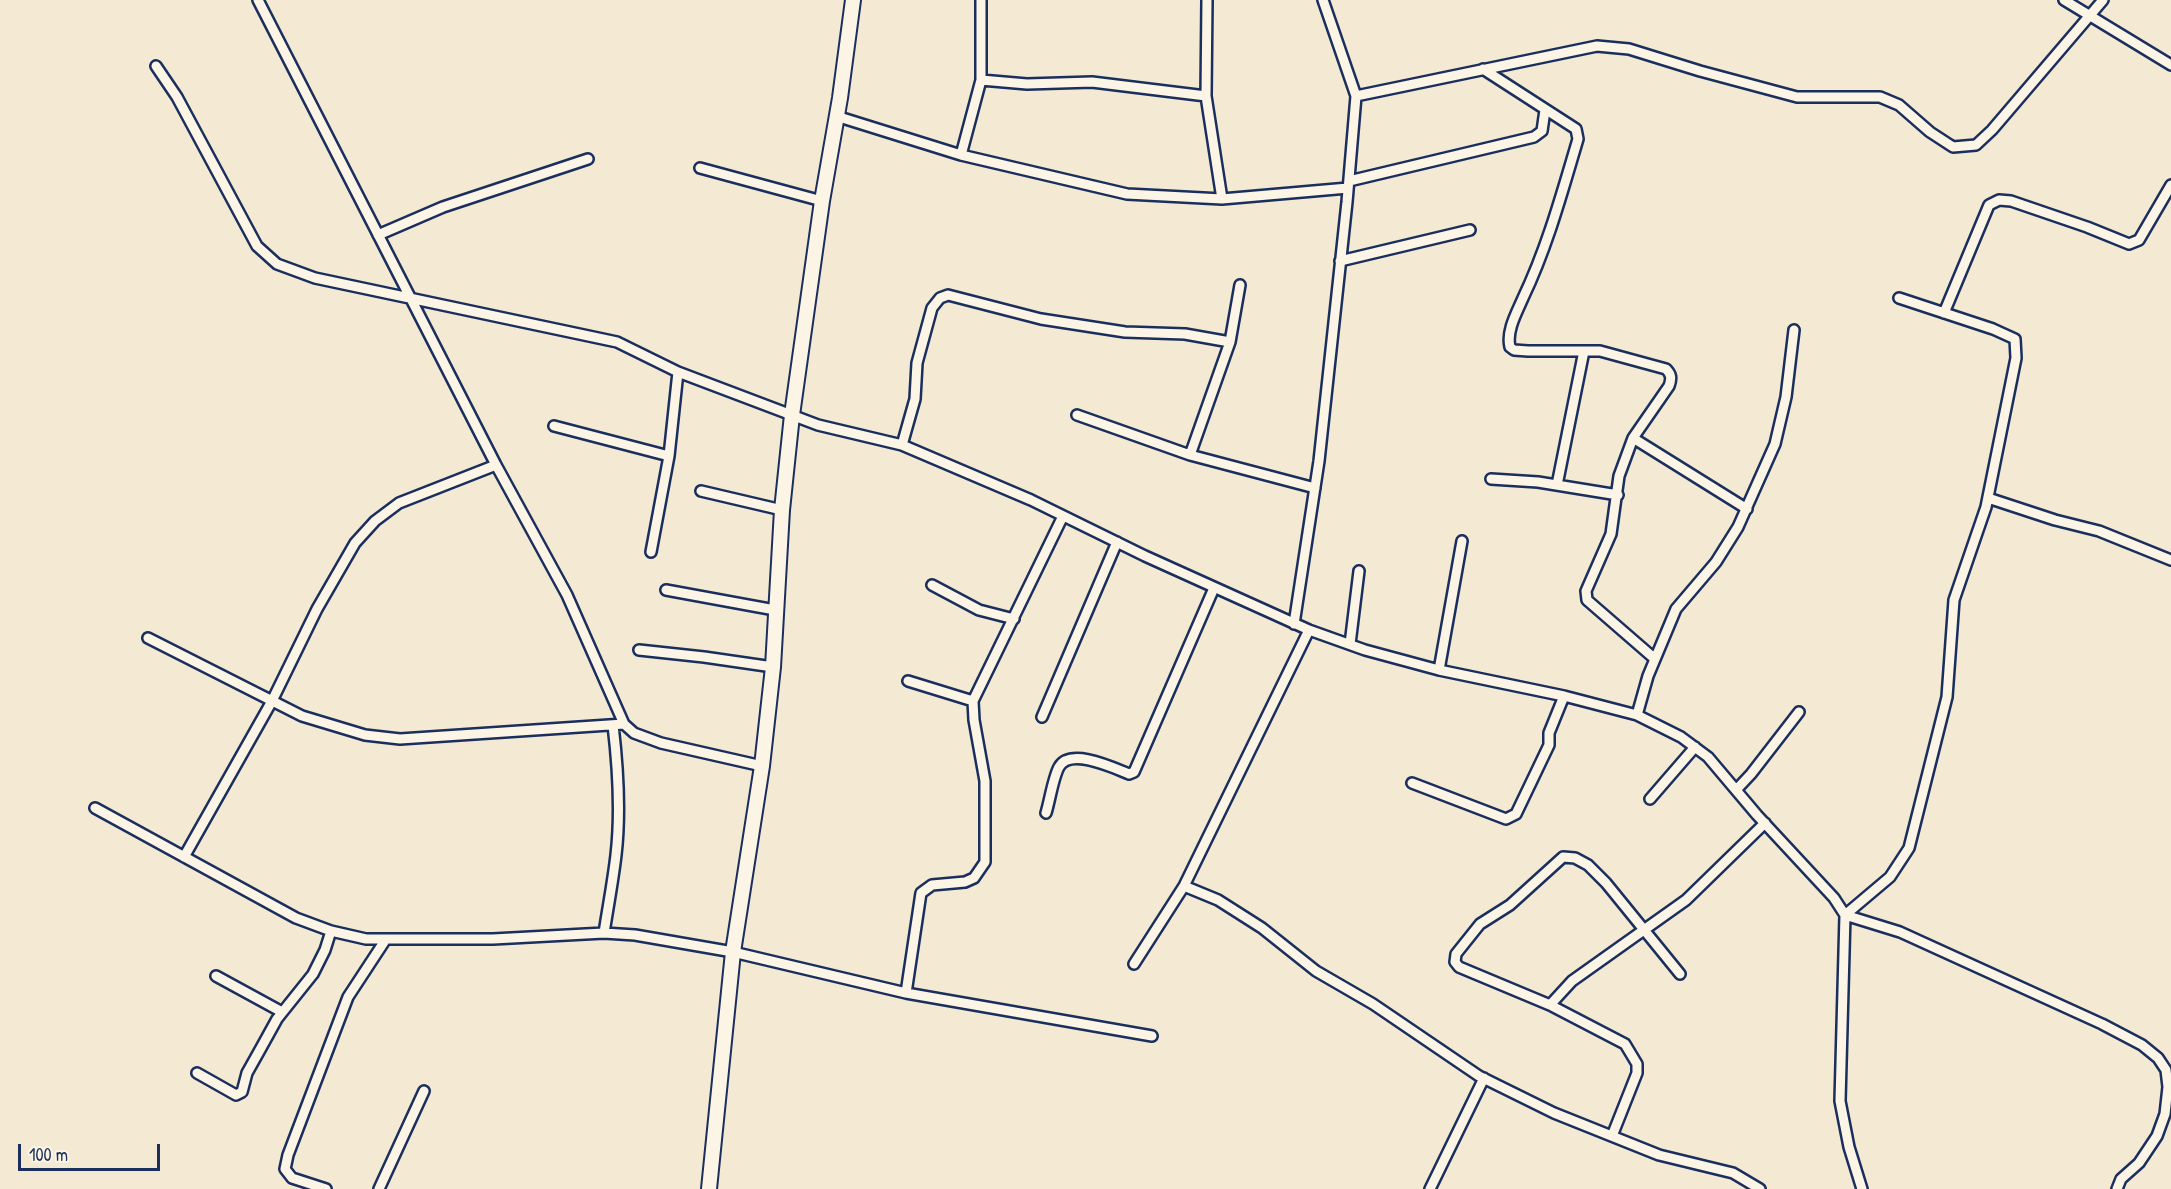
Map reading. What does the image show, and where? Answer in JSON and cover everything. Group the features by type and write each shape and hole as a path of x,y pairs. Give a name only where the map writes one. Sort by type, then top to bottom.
{"street":[{"path":"258,0 496,465 567,595 624,724 634,733 662,743 762,766"},
{"path":"709,1189 733,952 762,766 773,667 775,610 792,415 853,0"},
{"path":"961,155 981,80 981,0"},
{"path":"1208,0 1206,96 1222,199"},
{"path":"1294,624 1315,488 1356,96 1323,0"},
{"path":"2064,0 2171,65"},
{"path":"1356,96 1597,46 1629,49 1797,97 1880,97 1899,105 1930,132 1953,147 1976,145 1992,130 2103,0"},
{"path":"156,66 177,97 257,246 277,264 315,278 617,342 678,372 818,425 902,445 1063,516 1214,588 1309,630 1439,670 1564,696 1637,715 1681,737 1708,758 1834,898 1845,915 1840,1101 1849,1147 1862,1189"},
{"path":"1483,69 1576,129 1578,140 1539,266 1517,311 1508,339 1510,347 1514,350 1600,351 1666,369 1670,373 1669,386 1633,438 1619,476 1611,534 1586,591 1587,600 1655,659"},
{"path":"981,80 1027,84 1092,82 1206,96"},
{"path":"836,116 961,155 1127,194 1222,199 1348,184 1538,135 1542,131 1545,110"},
{"path":"378,235 443,207 588,159"},
{"path":"700,168 822,201"},
{"path":"1944,313 1989,205 1999,200 2011,201 2087,226 2129,244 2139,240 2171,185"},
{"path":"1340,261 1470,230"},
{"path":"1190,455 1230,342 1240,285"},
{"path":"902,445 915,399 917,363 932,309 940,298 948,296 1041,319 1125,332 1185,334 1230,342"},
{"path":"1845,915 1890,877 1909,848 1947,696 1954,600 1988,498 2016,358 2015,339 1993,329 1899,298"},
{"path":"1637,715 1655,659 1676,609 1716,562 1738,527 1774,444 1786,397 1794,330"},
{"path":"1557,485 1584,351"},
{"path":"651,552 669,456 678,372"},
{"path":"1077,415 1190,455 1315,488"},
{"path":"554,426 669,456"},
{"path":"1633,438 1747,509"},
{"path":"184,857 272,701 316,609 355,543 375,521 399,503 496,465"},
{"path":"1491,479 1538,482 1618,495"},
{"path":"701,491 783,510"},
{"path":"1988,498 2055,520 2099,531 2171,560"},
{"path":"906,993 921,893 932,885 965,882 974,878 984,862 985,781 974,720 973,701 1063,516"},
{"path":"1439,670 1462,541"},
{"path":"1042,717 1117,542"},
{"path":"1350,644 1359,571"},
{"path":"932,585 979,610 1014,619"},
{"path":"1046,813 1059,766 1067,760 1092,759 1129,774 1134,772 1214,588"},
{"path":"666,590 775,610"},
{"path":"1134,964 1184,886 1309,630"},
{"path":"148,638 302,716 365,735 400,739 624,724"},
{"path":"639,650 773,667"},
{"path":"908,681 973,701"},
{"path":"1412,783 1506,819 1511,818 1516,814 1549,745 1549,733 1564,696"},
{"path":"1736,790 1799,712"},
{"path":"604,933 618,830 617,761 613,725"},
{"path":"1650,800 1695,747"},
{"path":"95,808 296,918 332,931 366,939 493,939 604,933 635,935 733,952 906,993 1152,1036"},
{"path":"1550,1005 1572,981 1686,900 1765,823"},
{"path":"1612,1136 1637,1073 1637,1064 1625,1044 1550,1005 1459,967 1455,962 1456,954 1480,924 1510,905 1563,856 1575,858 1588,865 1606,883 1680,974"},
{"path":"1184,886 1218,900 1262,928 1316,971 1373,1004 1484,1078 1554,1113 1659,1155 1733,1173 1760,1189"},
{"path":"1845,915 1900,932 2102,1024 2142,1045 2158,1058 2166,1070 2168,1087 2164,1114 2157,1136 2139,1163 2121,1179 2117,1189"},
{"path":"197,1073 236,1095 242,1092 247,1073 282,1012 313,974 332,931"},
{"path":"326,1189 292,1178 285,1169 288,1155 348,997 386,939"},
{"path":"216,976 282,1012"},
{"path":"1430,1189 1484,1078"},
{"path":"379,1189 423,1091"}]}
